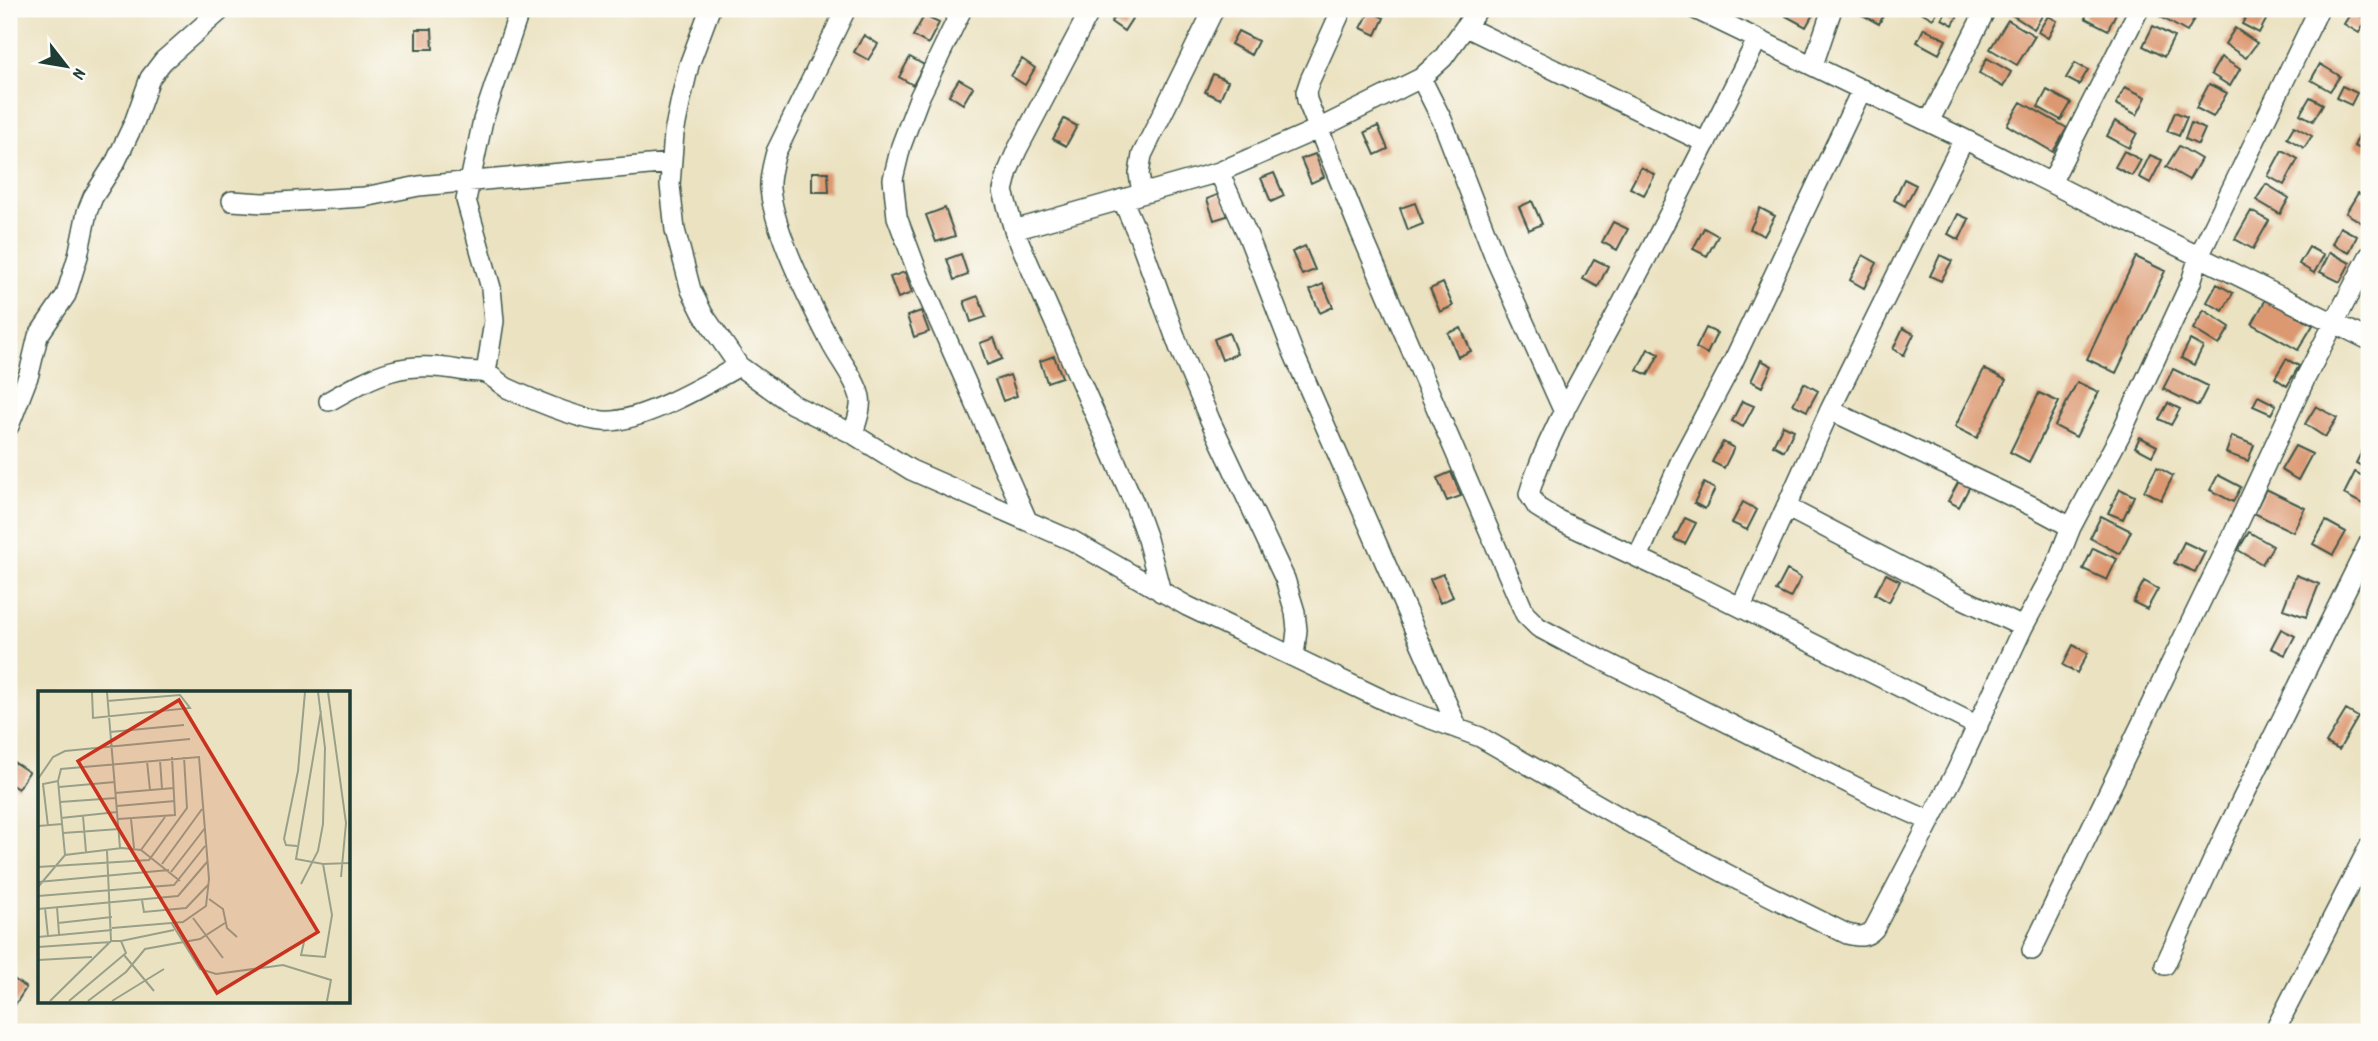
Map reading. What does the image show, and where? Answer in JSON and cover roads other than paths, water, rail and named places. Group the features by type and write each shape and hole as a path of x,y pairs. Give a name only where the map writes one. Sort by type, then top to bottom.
{"street":[{"path":"9,426 29,374 38,336 66,295 75,267 86,212 134,123 150,78 163,61 222,9"},
{"path":"486,373 494,321 491,288 466,200 483,120 520,9"},
{"path":"710,9 689,65 674,133 671,163 675,230 691,290 703,314 739,366 792,404 853,434 911,470 1073,541 1161,592 1396,706 1458,729 1506,751 1632,824 1740,881 1847,934 1859,937 1868,936 1874,929 1978,726 2023,627 2054,570 2071,527 2120,435 2191,282 2199,256 2319,9"},
{"path":"846,9 776,152 770,189 777,221 792,260 832,346 855,383 860,400 853,434"},
{"path":"962,9 919,98 901,146 893,179 897,217 919,276 1027,520"},
{"path":"1091,9 1017,150 1003,191 1014,230 1134,503 1161,592"},
{"path":"1142,193 1139,174 1142,155 1214,9"},
{"path":"1342,9 1318,58 1306,92 1310,108 1321,128 1358,226 1525,614 1538,627 1566,642 1872,795 1930,821"},
{"path":"1014,230 1219,172 1321,128 1421,78 1443,58 1478,9"},
{"path":"1695,9 2369,340"},
{"path":"1813,65 1832,9"},
{"path":"1929,122 1986,9"},
{"path":"2051,183 2139,9"},
{"path":"1466,27 1706,143"},
{"path":"1757,40 1706,143 1564,412 1529,494 1537,507 1558,520 1741,607 1978,726"},
{"path":"1421,78 1442,120 1496,260 1564,412"},
{"path":"1638,557 1681,460 1733,362 1862,89"},
{"path":"1741,607 1830,410 1964,139"},
{"path":"232,201 263,203 364,197 419,186 671,163"},
{"path":"1219,172 1248,236 1298,363 1458,729"},
{"path":"1122,199 1210,421 1285,579 1295,612 1297,630 1294,657"},
{"path":"2032,950 2334,322 2369,256"},
{"path":"329,401 392,369 441,366 486,373 505,387 581,416 603,421 624,419 680,398 739,366"},
{"path":"1830,410 2071,527"},
{"path":"1787,507 1959,597 2023,627"},
{"path":"2165,965 2225,834 2369,544"},
{"path":"2274,1032 2369,847"}]}
